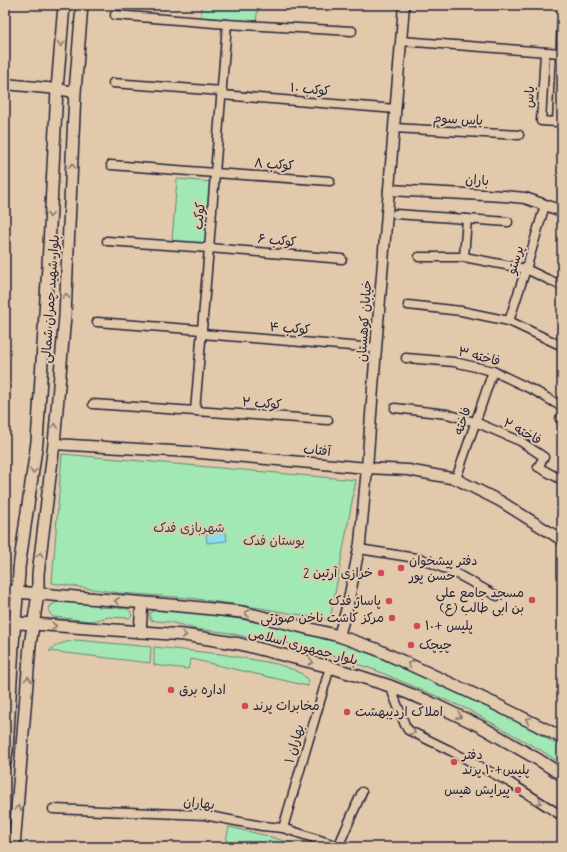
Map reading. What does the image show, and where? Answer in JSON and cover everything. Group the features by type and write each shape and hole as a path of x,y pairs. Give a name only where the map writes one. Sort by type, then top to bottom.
{"main road":[{"name":"بلوار شهید چمران شمالی","path":"5,763 13,645 10,623 20,573 18,568 37,442 57,90 64,5"},
{"name":"بلوار شهید چمران شمالی","path":"14,847 30,645 38,594 38,574 54,444 65,316 75,92 82,5"},
{"name":"بلوار جمهوری اسلامی","path":"5,591 242,612 338,636 376,649 493,702 562,739"},
{"path":"140,632 142,603"},
{"name":"بلوار جمهوری اسلامی","path":"10,623 184,635 240,644 330,667 390,686 425,700 480,726 562,775"}],"street":[{"name":"خیابان کوهستان","path":"338,636 348,604 360,543 368,468 376,348 404,5"},
{"path":"115,15 227,24 352,31"},
{"name":"یاس","path":"545,52 541,121 559,123 562,20"},
{"name":"کوکب","path":"195,411 227,24"},
{"path":"401,41 561,53"},
{"name":"کوکب ۱۰","path":"113,83 396,109"},
{"path":"5,84 75,92"},
{"name":"یاس سوم","path":"394,128 520,135"},
{"name":"کوکب ۸","path":"111,165 330,181"},
{"name":"باران","path":"389,190 525,198 562,211"},
{"name":"پرستو","path":"509,321 545,205"},
{"path":"396,214 508,222"},
{"path":"464,257 467,219"},
{"name":"کوکب ۶","path":"107,241 342,259"},
{"path":"419,257 464,257 526,269 562,286"},
{"path":"408,305 462,311 509,321 562,346"},
{"name":"کوکب ۴","path":"97,322 376,348"},
{"name":"فاخته ۳","path":"406,358 454,362 493,371 538,392 562,407"},
{"name":"فاخته","path":"456,479 493,371"},
{"name":"کوکب ۲","path":"93,404 328,420"},
{"path":"395,408 447,414 475,422"},
{"path":"562,415 560,419 562,421"},
{"name":"فاخته ۲","path":"475,422 520,441 544,457 538,467 562,480"},
{"name":"آفتاب","path":"54,444 190,452 368,468 408,470 456,479 500,501 562,540"},
{"path":"359,548 422,559 455,573 497,596"},
{"name":"بهاران ۱","path":"283,828 330,667"},
{"path":"390,686 408,730 509,782 562,816"},
{"path":"338,847 362,792"},
{"name":"بهاران","path":"53,809 204,815 262,826 283,828 329,842 338,847"}],"green space":[{"path":"202,5 258,5 256,23 200,18"},
{"path":"177,179 211,182 206,244 172,241"},
{"name":"بوستان فدک","path":"62,454 356,480 330,620 190,598 120,593 52,583"},
{"path":"57,602 92,603 99,607 128,609 132,616 129,618 109,617 91,621 53,617 49,612 50,606"},
{"path":"155,610 204,614 246,620 337,640 420,675 512,717 562,748 562,765 544,752 467,709 375,670 293,644 256,639 224,632 195,629 169,622 150,620 150,613"},
{"path":"76,640 151,647 150,663 49,651 61,644"},
{"path":"154,647 221,654 277,664 302,674 307,679 308,686 191,659 188,669 154,665"},
{"path":"229,827 305,847 256,847 242,844 233,845 226,841"}],"water":[{"path":"226,532 227,541 207,543 206,534"}],"place":[{"name":"دفتر پیشخوان حسن پور","path":"401,568"},
{"name":"خرازی آرتین 2","path":"381,573"},
{"name":"مسجد جامع علی بن ابی طالب (ع)","path":"532,600"},
{"name":"پاساژ فدک","path":"389,601"},
{"name":"مرکز کاشت ناخن صورتی","path":"392,618"},
{"name":"پلیس +۱۰","path":"417,626"},
{"name":"چیچک","path":"411,645"},
{"name":"اداره برق","path":"171,690"},
{"name":"مخابرات پرند","path":"245,706"},
{"name":"املاک اردیبهشت","path":"347,712"},
{"name":"دفتر پلیس+۱۰ پرند","path":"454,762"},
{"name":"پیرایش هیس","path":"518,790"}],"park label":[{"name":"شهربازی فدک","path":"189,528"}]}
